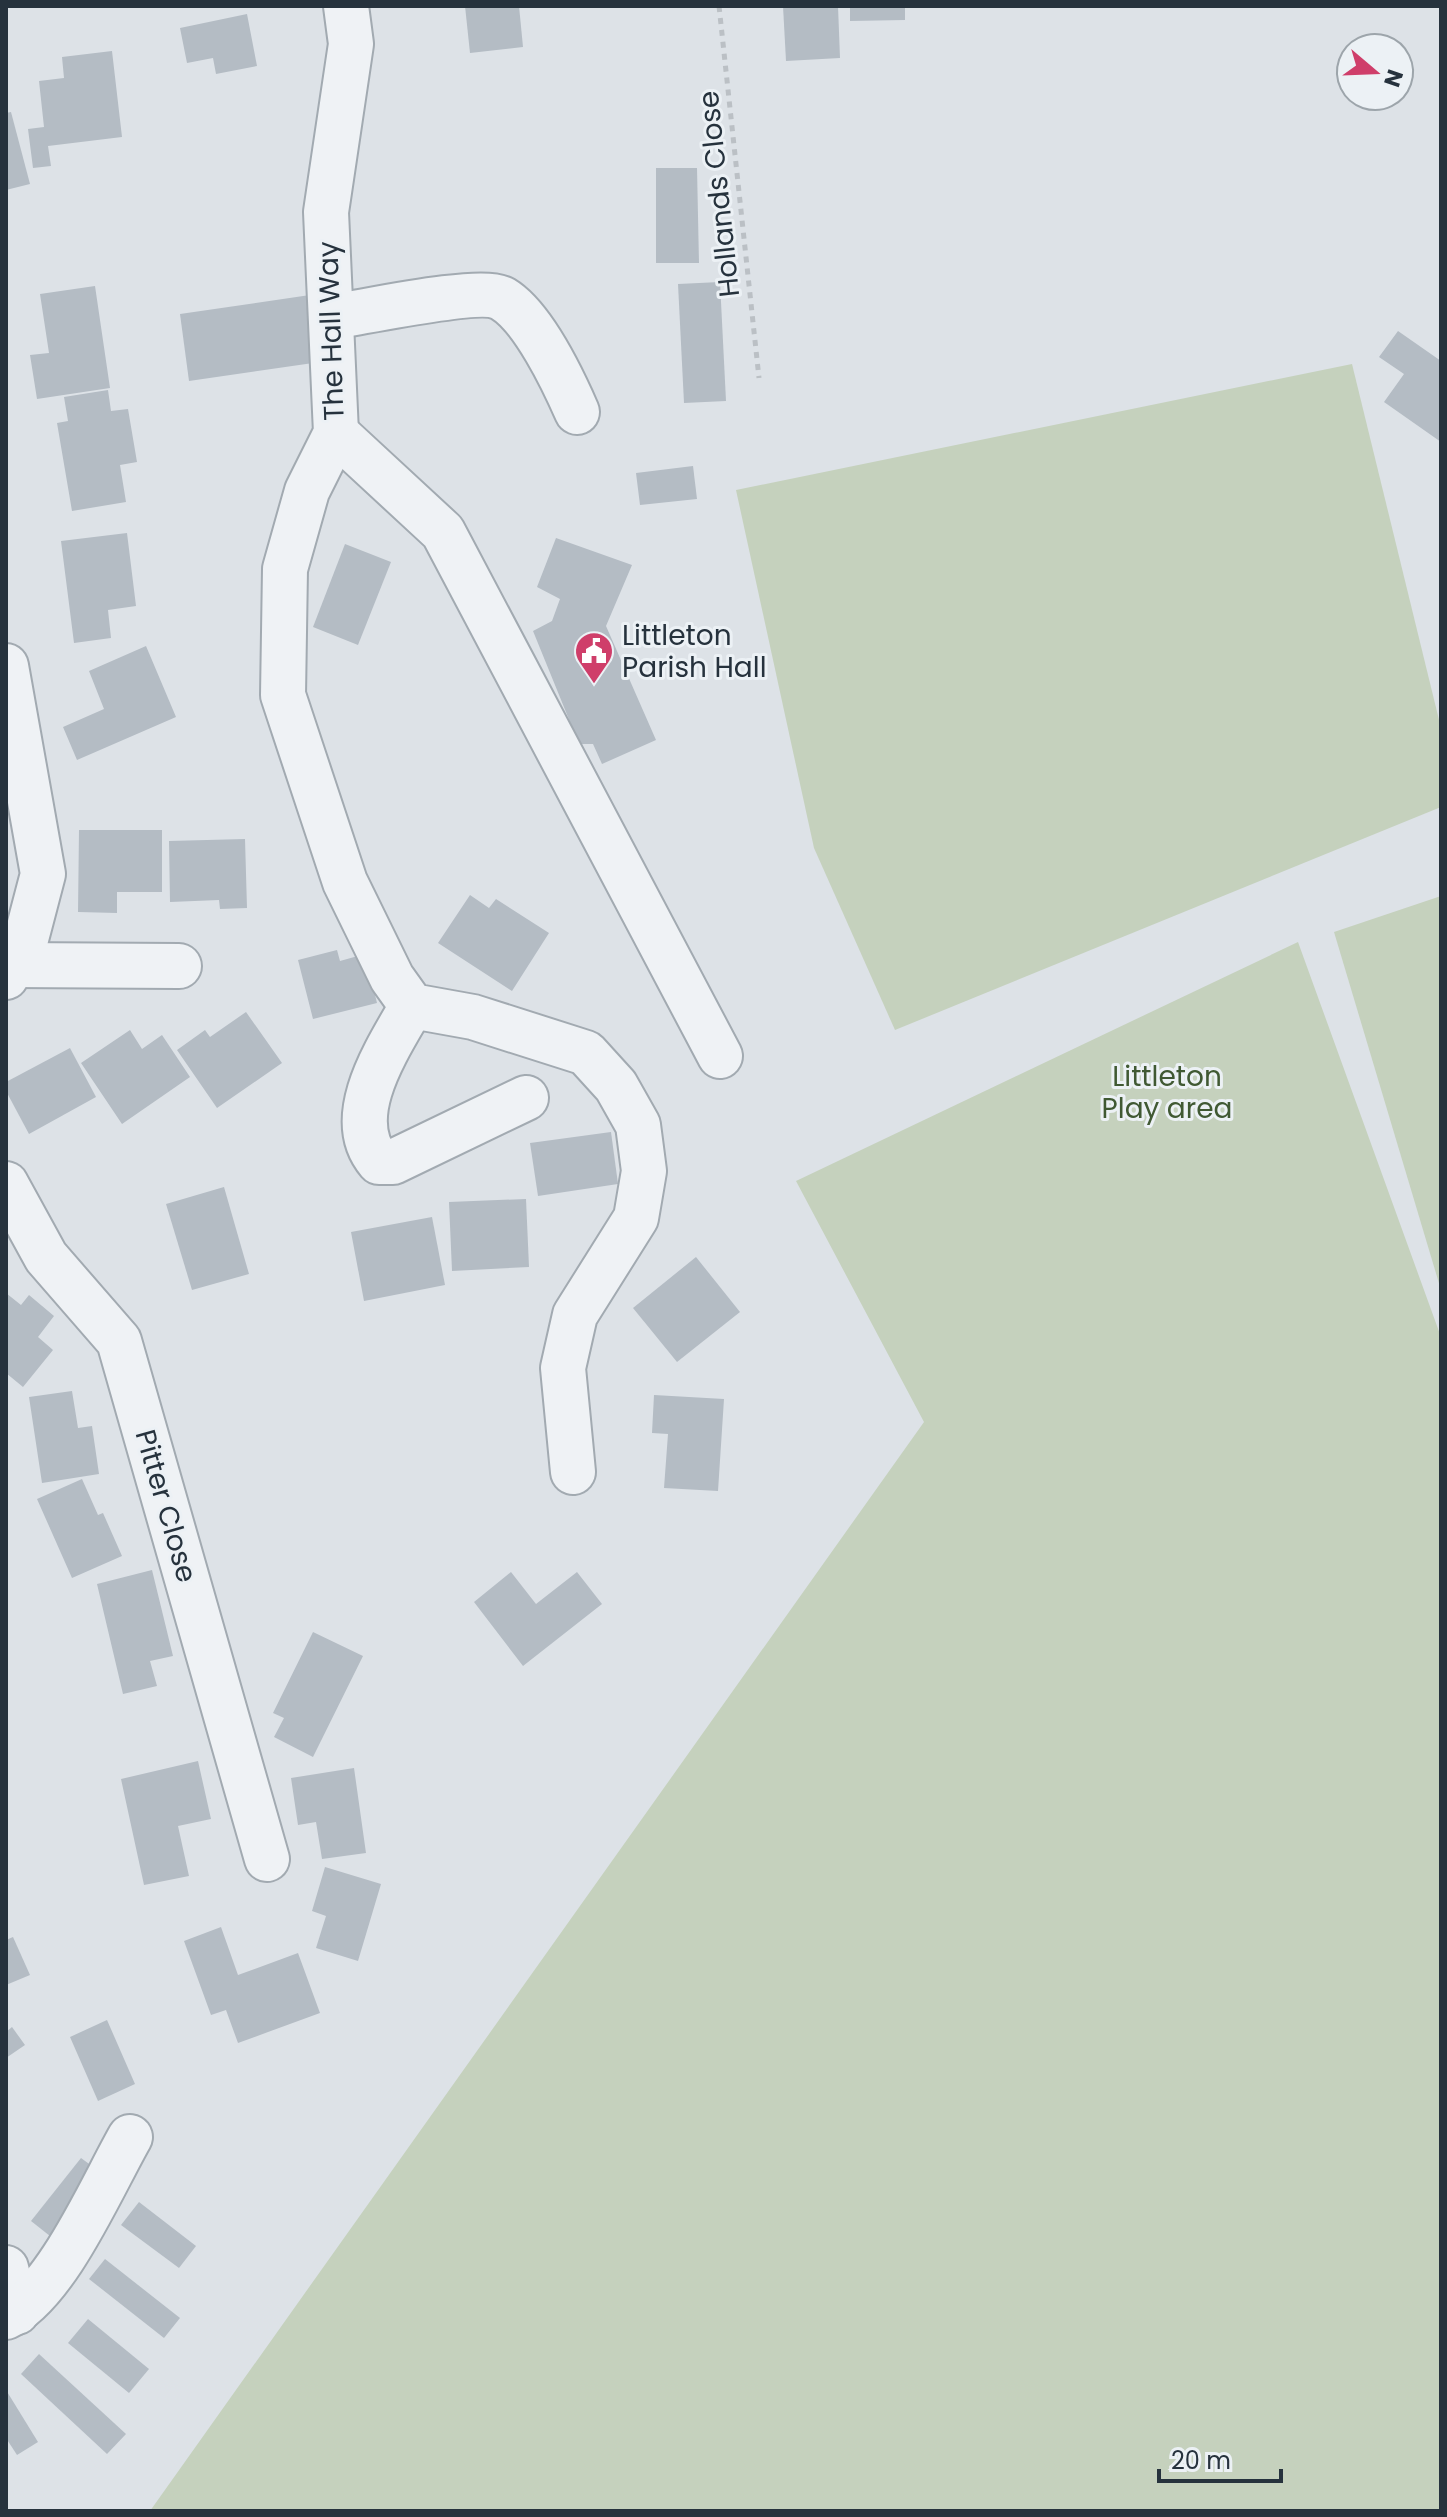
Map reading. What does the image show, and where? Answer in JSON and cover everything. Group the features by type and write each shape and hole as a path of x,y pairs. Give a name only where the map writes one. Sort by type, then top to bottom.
{"street":[{"name":"The Hall Way","path":"346,6 351,44 326,212 336,433 307,491 285,569 283,695 345,882 392,978 412,1006"},
{"path":"331,317 472,295 501,297 525,319 577,412"},
{"path":"336,433 443,532 720,1056"},
{"path":"6,666 43,874 26,939 9,971 179,966"},
{"path":"526,1098 393,1162 379,1162 369,1150 364,1126 371,1088 412,1006 473,1017 586,1053 616,1086 638,1125 644,1171 636,1218 575,1315 563,1368 573,1472"},
{"name":"Pitter Close","path":"6,1184 46,1257 119,1341 267,1859"},
{"path":"11,2314 51,2276 130,2137"},
{"path":"6,2268 11,2314"}],"path":[{"name":"Hollands Close","path":"719,6 759,378"}],"green space":[{"path":"1352,364 1441,728 1441,807 895,1030 814,848 736,490"},
{"path":"1441,896 1441,1290 1334,932"},
{"name":"Littleton Play area","path":"1298,942 1441,1337 1441,2511 150,2511 924,1422 796,1181"}],"building":[{"path":"465,6 519,6 523,47 470,53"},
{"path":"783,6 838,6 840,58 786,61"},
{"path":"850,6 905,6 905,20 850,21"},
{"path":"247,14 257,66 216,74 213,58 187,63 180,28"},
{"path":"112,51 122,137 48,146 51,166 33,168 28,129 44,127 39,81 64,78 62,57"},
{"path":"11,112 30,184 6,190 6,113"},
{"path":"656,168 697,168 699,263 656,263"},
{"path":"720,282 726,401 684,403 678,284"},
{"path":"95,286 110,388 37,399 30,355 49,353 40,294"},
{"path":"310,295 320,362 189,381 180,314"},
{"path":"1398,331 1441,361 1441,442 1384,402 1404,374 1379,357"},
{"path":"108,390 111,411 128,409 137,462 120,465 126,502 72,511 57,423 68,421 64,397"},
{"path":"693,466 697,499 640,505 636,473"},
{"path":"127,533 136,606 108,610 111,638 74,643 61,541"},
{"name":"Littleton Parish Hall","path":"556,538 632,565 606,626 656,740 602,764 593,744 579,744 533,631 552,621 560,599 537,587"},
{"path":"345,544 391,562 358,645 313,627"},
{"path":"146,646 176,717 77,760 63,727 104,709 89,671"},
{"path":"79,830 162,830 162,892 117,892 117,913 78,912"},
{"path":"245,839 247,908 220,909 219,900 170,902 169,841"},
{"path":"470,895 489,908 496,899 549,933 512,991 438,943"},
{"path":"337,950 340,961 365,954 377,1003 313,1019 298,960"},
{"path":"246,1012 282,1063 217,1108 177,1050 205,1030 210,1037"},
{"path":"130,1030 142,1049 162,1035 190,1077 122,1124 81,1063"},
{"path":"70,1048 96,1097 29,1134 6,1091 6,1082"},
{"path":"611,1132 618,1184 538,1196 530,1143"},
{"path":"224,1187 249,1274 192,1290 166,1204"},
{"path":"526,1199 529,1267 452,1271 449,1202"},
{"path":"432,1217 445,1285 364,1301 351,1232"},
{"path":"696,1257 740,1312 677,1362 633,1308"},
{"path":"6,1293 21,1305 29,1295 54,1316 38,1337 53,1350 23,1387 6,1373"},
{"path":"72,1391 78,1428 92,1426 99,1474 42,1483 29,1397"},
{"path":"654,1395 724,1399 718,1491 664,1488 668,1434 652,1433"},
{"path":"82,1479 98,1515 103,1513 122,1556 72,1578 37,1499"},
{"path":"152,1570 173,1656 150,1661 157,1686 123,1694 97,1584"},
{"path":"511,1572 536,1604 577,1572 602,1604 523,1666 474,1602"},
{"path":"313,1632 363,1656 313,1757 274,1737 284,1718 273,1713"},
{"path":"198,1761 211,1819 178,1826 189,1876 144,1885 121,1779"},
{"path":"354,1768 366,1853 322,1859 316,1822 298,1825 291,1778"},
{"path":"325,1867 381,1884 358,1961 316,1948 326,1916 312,1911"},
{"path":"221,1927 238,1975 298,1953 320,2013 238,2043 226,2010 211,2015 184,1941"},
{"path":"13,1937 30,1975 6,1985 6,1940"},
{"path":"107,2020 135,2084 98,2101 70,2037"},
{"path":"12,2027 25,2045 6,2058 6,2032"},
{"path":"81,2158 100,2172 50,2236 31,2221"},
{"path":"139,2202 196,2246 179,2268 121,2225"},
{"path":"105,2259 180,2318 164,2338 89,2279"},
{"path":"88,2319 149,2369 129,2393 68,2343"},
{"path":"39,2354 126,2434 107,2454 21,2374"},
{"path":"6,2390 38,2442 17,2455 6,2438"}],"place":[{"name":"Littleton Parish Hall","path":"594,685"}]}
